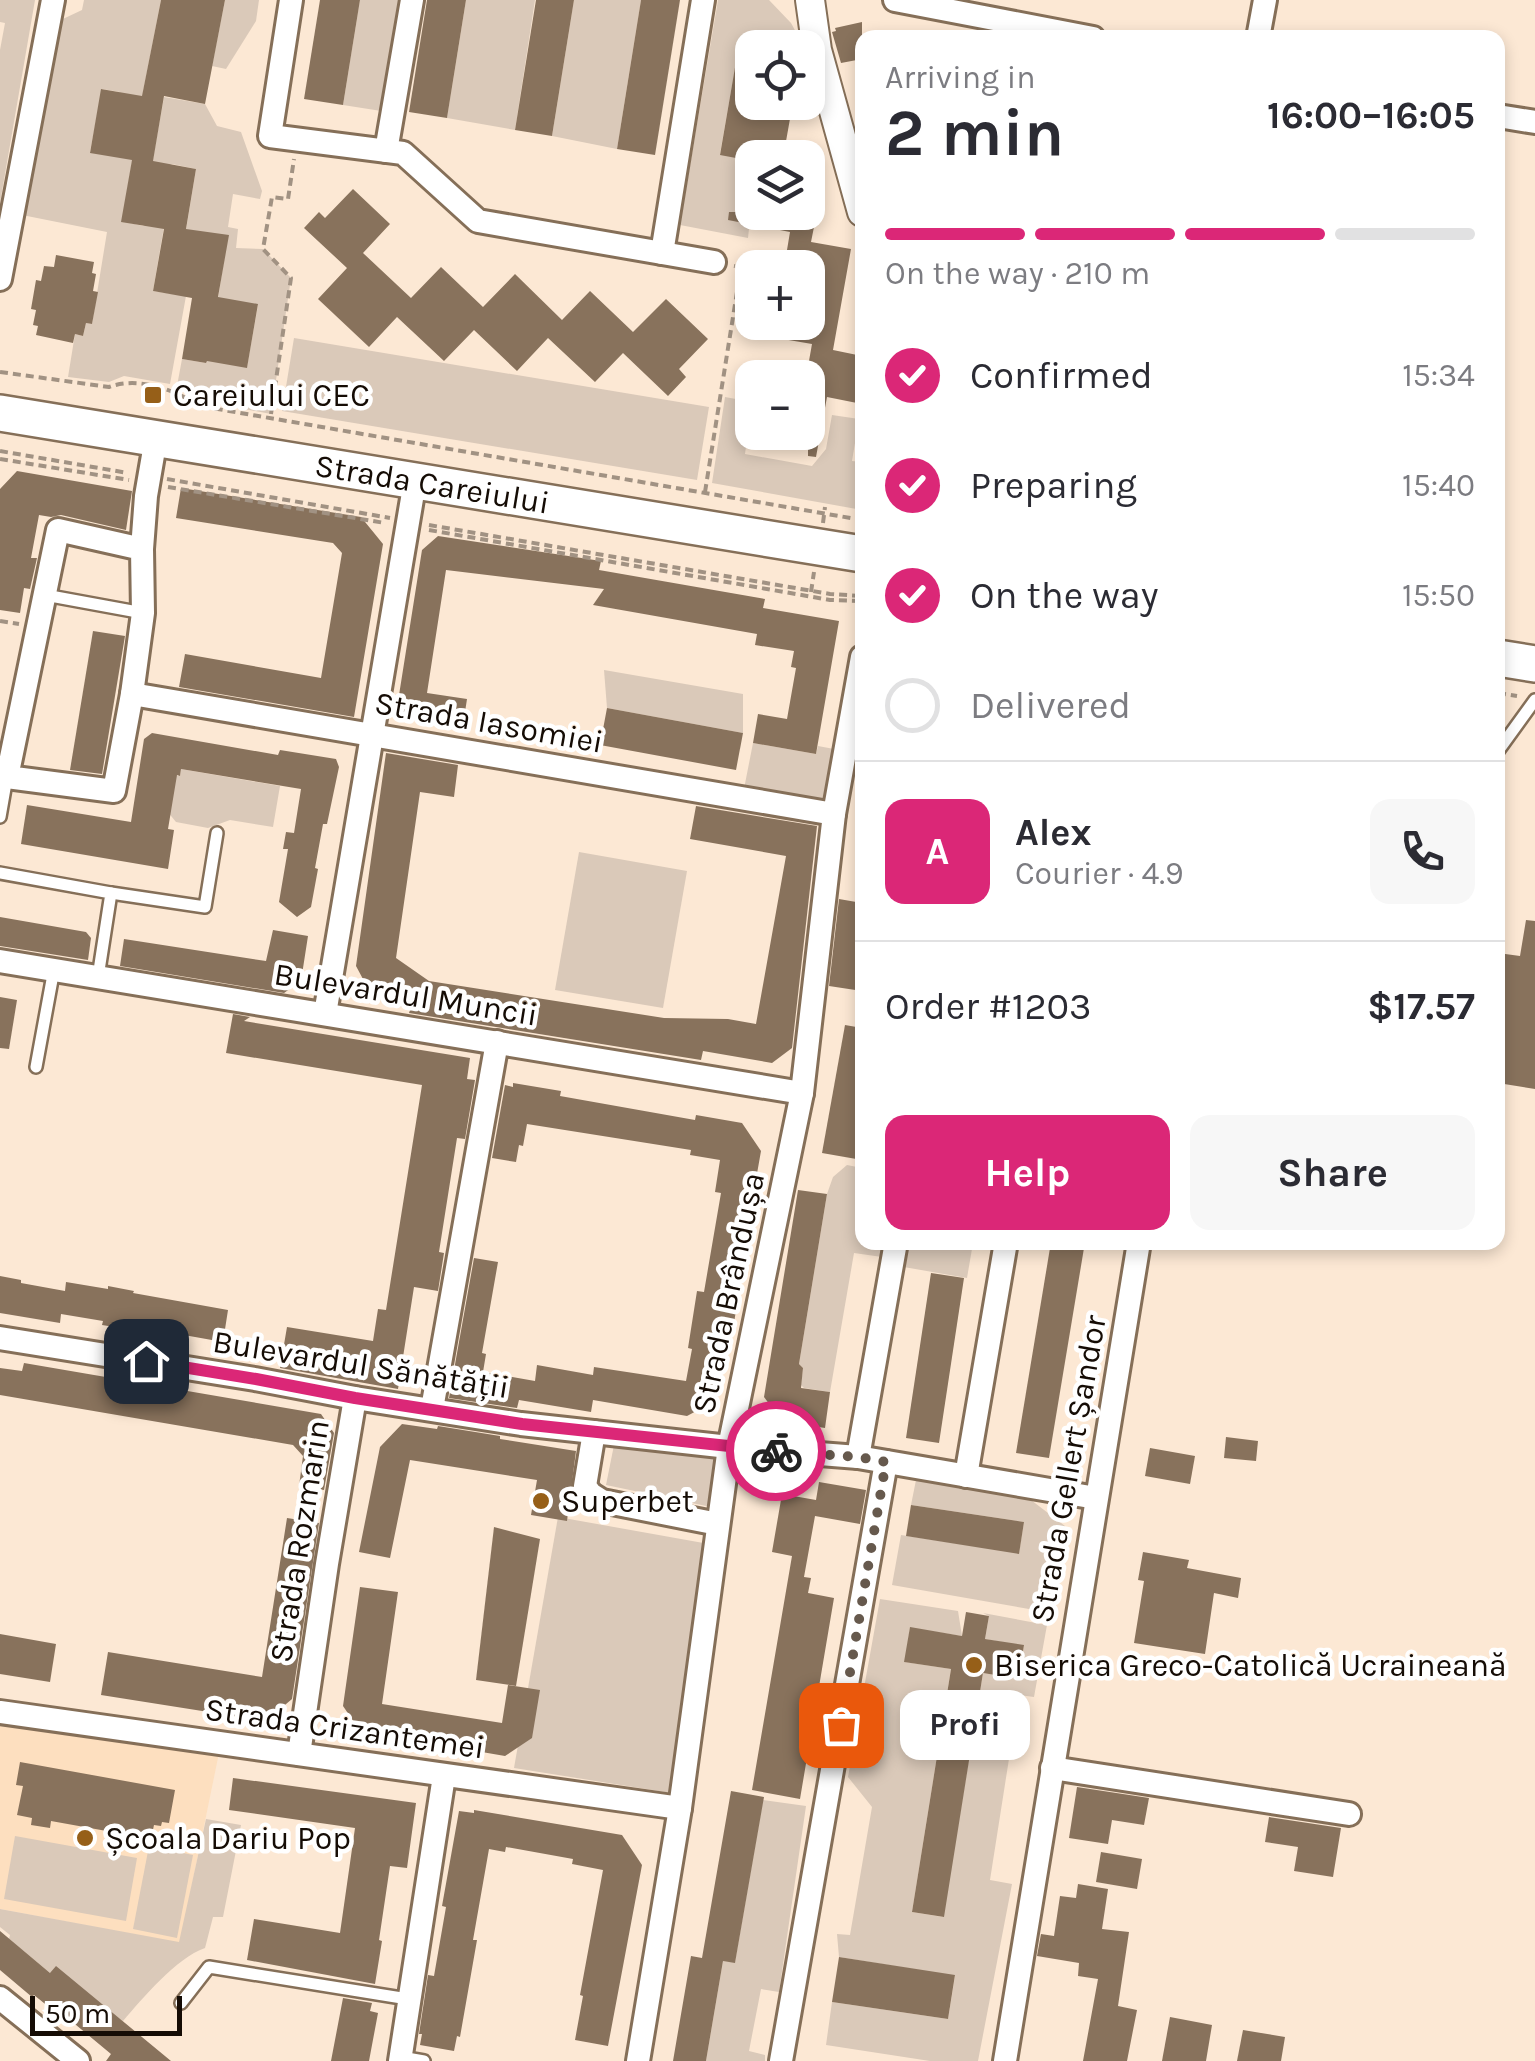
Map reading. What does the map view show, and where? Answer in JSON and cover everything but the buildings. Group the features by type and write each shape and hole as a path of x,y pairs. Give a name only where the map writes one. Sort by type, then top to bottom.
{"main road":[{"name":"Strada Careiului","path":"0,413 855,553"},
{"path":"1505,659 1535,664"}],"street":[{"path":"0,279 53,0"},
{"path":"290,0 270,136 403,154 478,221 714,262"},
{"path":"386,151 412,0"},
{"path":"662,253 703,0"},
{"path":"810,0 817,50 855,187"},
{"path":"895,0 1051,30"},
{"path":"1259,30 1265,0"},
{"path":"1505,117 1535,122"},
{"path":"142,549 58,530 7,778 114,791 143,612 142,549 156,438"},
{"path":"325,1014 415,482"},
{"name":"Strada Iasomiei","path":"132,694 834,814"},
{"name":"Strada Brândușa","path":"638,2061 680,1808 729,1447 802,1093 834,814 855,725"},
{"name":"Bulevardul Muncii","path":"0,960 802,1093"},
{"path":"432,1408 497,1042"},
{"path":"858,1457 895,1250"},
{"path":"966,1476 1005,1250"},
{"name":"Strada Gellert Șandor","path":"1004,2061 1138,1250"},
{"name":"Bulevardul Sănătății","path":"0,1338 522,1424 858,1457 1096,1498"},
{"name":"Strada Rozmarin","path":"299,1754 355,1398"},
{"path":"594,1432 585,1486 591,1494 602,1500 718,1524"},
{"path":"782,2061 886,1462"},
{"name":"Strada Crizantemei","path":"0,1712 680,1808"},
{"path":"1052,1768 1350,1814"},
{"path":"409,2060 408,1999 444,1776"},
{"path":"0,1998 68,2058"}],"lane":[{"path":"45,595 143,612"},
{"path":"1505,741 1535,700"},
{"path":"0,818 7,778"},
{"path":"0,873 205,908 217,833"},
{"path":"98,977 111,893"},
{"path":"36,1067 54,970"},
{"path":"181,2003 209,1967 408,1999"}],"path":[{"path":"271,414 292,278 263,249 272,197 288,199 298,140"},
{"path":"705,493 742,267 714,262"},
{"path":"0,372 109,387 124,382 175,391 200,406 855,519"},
{"path":"0,459 830,600 855,601"}],"shaded area":[{"path":"0,0 35,0 0,203 0,50 5,23 0,22"},
{"path":"84,0 161,0 143,92 147,94 117,107 120,92 102,89 90,152 135,144 122,221 143,226 166,215 153,291 186,296 170,384 124,376 109,382 68,377 75,334 83,336 86,323 92,324 107,232 12,213 48,26 82,10"},
{"path":"225,0 259,0 256,21 226,69 212,66"},
{"path":"360,0 412,0 394,113 343,105"},
{"path":"466,0 535,0 515,130 447,118"},
{"path":"574,0 641,0 617,149 552,136"},
{"path":"718,0 769,0 795,30 735,30 735,68 720,154 735,156 735,230 749,230 748,238 680,225"},
{"path":"164,97 205,104 217,126 241,132 262,191 260,199 233,194 228,227 238,229 236,248 263,249 291,278 271,414 201,401 177,386 182,359 206,363 209,349 228,364 247,367 258,305 216,311 228,235 183,248 196,169 172,164 150,175"},
{"path":"294,338 709,407 697,480 282,411"},
{"path":"725,397 735,399 735,450 812,466 826,449 832,415 855,418 852,461 855,509 712,483"},
{"path":"604,670 743,694 743,733 607,708"},
{"path":"753,743 816,754 818,746 834,749 823,812 742,799"},
{"path":"181,769 280,786 273,827 230,820 208,828 176,822 167,811 174,775 180,776"},
{"path":"579,852 687,871 663,1008 555,990"},
{"path":"847,1165 855,1167 855,1250 884,1250 882,1257 854,1253 830,1392 804,1388 803,1368 799,1364 833,1177"},
{"path":"901,1250 972,1250 967,1278 898,1266"},
{"path":"614,1445 715,1458 711,1507 606,1485"},
{"path":"916,1480 1031,1500 1065,1526 1052,1613 892,1585 901,1535 1019,1553 1024,1522 911,1505"},
{"path":"558,1517 709,1544 671,1793 514,1768"},
{"path":"880,1599 958,1611 962,1636 910,1628 905,1662 951,1669 912,1912 943,1917 983,1673 1019,1679 1024,1646 985,1639 989,1616 983,1613 1047,1625 1034,1697 1019,1695 990,1880 1012,1884 978,2061 930,2061 826,2045 832,2002 948,2019 955,1976 839,1957 837,1934 850,1935 872,1807 848,1777"},
{"path":"0,1723 219,1753 180,1943 0,1909"},
{"path":"763,1800 806,1806 779,1992 761,1989 749,2051 765,2055 765,2061 706,2061 723,1961 735,1962"},
{"path":"206,1819 241,1825 223,1917 213,1917 205,1948 172,1969 123,2021 50,1973 0,1927 0,1909 179,1942"},
{"path":"15,1836 137,1858 126,1921 4,1899"},
{"path":"149,1846 193,1855 177,1938 133,1929"}],"way so far":[{"path":"776,1451 886,1462 841,1725"}],"place":[{"name":"Careiului CEC","path":"153,395"},
{"name":"Superbet","path":"541,1501"},
{"name":"Biserica Greco-Catolică Ucraineană","path":"974,1665"},
{"name":"Profi","path":"841,1725"},
{"name":"Școala Dariu Pop","path":"85,1838"}],"route":[{"path":"146,1361 522,1424 776,1451"}]}
